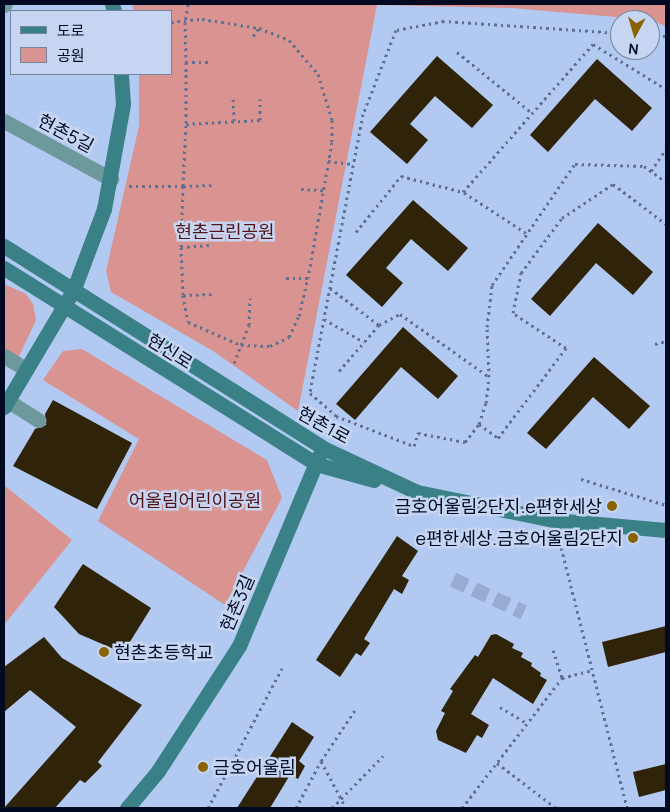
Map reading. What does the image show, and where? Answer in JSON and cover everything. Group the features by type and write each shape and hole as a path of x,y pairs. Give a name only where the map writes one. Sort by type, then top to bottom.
{"street":[{"name":"현촌5길","path":"6,404 73,291 111,179 123,104 121,75"},
{"name":"현촌5길","path":"4,121 111,179"},
{"name":"현촌1로","path":"4,246 323,448 416,492 554,520 666,530"},
{"name":"현신로","path":"4,268 316,464 416,492"},
{"path":"4,356 26,369"},
{"path":"6,404 38,420"},
{"name":"현촌3길","path":"127,808 158,771 239,646 323,448"}],"path":[{"path":"172,22 185,22 230,21 259,28 289,40 318,74 332,120 328,161 308,278 299,316 289,337 270,346 241,345 188,322 183,295 181,246 186,124 185,22 188,4"},
{"path":"610,32 444,21 396,30 363,114 310,394 336,416 414,446 418,433 465,442 478,424 486,404 489,376 487,328 492,285 575,164 644,166 666,182"},
{"path":"253,36 259,28"},
{"path":"463,192 593,44 666,89"},
{"path":"457,52 532,113"},
{"path":"186,62 212,62"},
{"path":"233,99 234,122"},
{"path":"186,124 260,120 260,99"},
{"path":"651,171 666,149"},
{"path":"328,161 353,164"},
{"path":"356,232 401,176 463,192 526,233"},
{"path":"478,424 498,438 566,348 513,314 521,274 562,218 613,184 666,224"},
{"path":"129,186 213,185"},
{"path":"301,189 323,190"},
{"path":"181,246 209,246"},
{"path":"285,278 308,278"},
{"path":"330,288 379,325"},
{"path":"183,295 214,294"},
{"path":"234,363 249,325 250,298"},
{"path":"339,371 379,325 400,314 489,376"},
{"path":"324,319 364,342"},
{"path":"654,344 666,341"},
{"path":"581,479 666,505"},
{"path":"554,520 627,808"},
{"path":"553,650 562,678"},
{"path":"208,808 282,668"},
{"path":"462,808 562,678 592,670"},
{"path":"500,707 527,723"},
{"path":"296,808 321,761 355,710"},
{"path":"332,808 383,756"},
{"path":"321,761 346,808"},
{"path":"497,763 556,808"}],"green space":[{"name":"현촌근린공원","path":"132,4 666,4 666,26 660,24 660,10 610,10 610,17 512,8 377,5 298,411 213,351 111,292 106,271 139,126 139,75 172,75 172,10 134,10"},
{"path":"4,284 26,294 33,304 36,320 16,363 4,356"},
{"name":"어울림어린이공원","path":"82,349 267,460 282,498 225,605 98,521 139,439 43,380 63,351"},
{"path":"4,485 72,540 4,625"}],"building":[{"path":"437,56 493,105 472,128 435,96 410,124 428,140 407,164 370,132"},
{"path":"597,59 652,108 632,131 595,99 548,152 530,135"},
{"path":"413,200 468,248 448,271 411,239 386,268 403,283 382,307 346,275"},
{"path":"598,223 653,272 633,295 596,263 550,316 531,299"},
{"path":"403,327 458,376 438,399 401,367 355,420 336,404"},
{"path":"594,357 650,406 629,429 593,397 546,449 527,433"},
{"path":"53,400 132,443 97,509 13,466 35,429 46,425 45,414"},
{"path":"397,536 418,551 402,576 409,580 402,594 394,589 364,639 370,643 361,656 356,653 340,677 316,660"},
{"path":"83,564 151,608 123,653 79,634 54,607"},
{"path":"666,626 666,652 608,667 602,642"},
{"path":"496,634 514,644 512,648 523,653 521,657 532,663 531,666 541,673 540,676 547,680 533,704 493,678 471,714 489,725 482,738 477,735 466,753 438,740 436,731 445,713 441,711 453,691 450,689 475,655 478,657 491,635"},
{"path":"44,637 62,658 142,705 98,762 102,766 85,783 80,780 55,808 4,808 76,727 30,690 4,712 4,667"},
{"path":"292,722 314,737 299,761 305,766 298,779 290,775 270,808 237,808"},
{"path":"666,764 666,790 639,797 633,772"}],"tunnel":[{"path":"453,579 524,612"}],"place":[{"name":"금호어울림2단지.e편한세상","path":"612,506"},
{"name":"e편한세상.금호어울림2단지","path":"633,538"},
{"name":"현촌초등학교","path":"104,652"},
{"name":"금호어울림","path":"203,767"}]}
